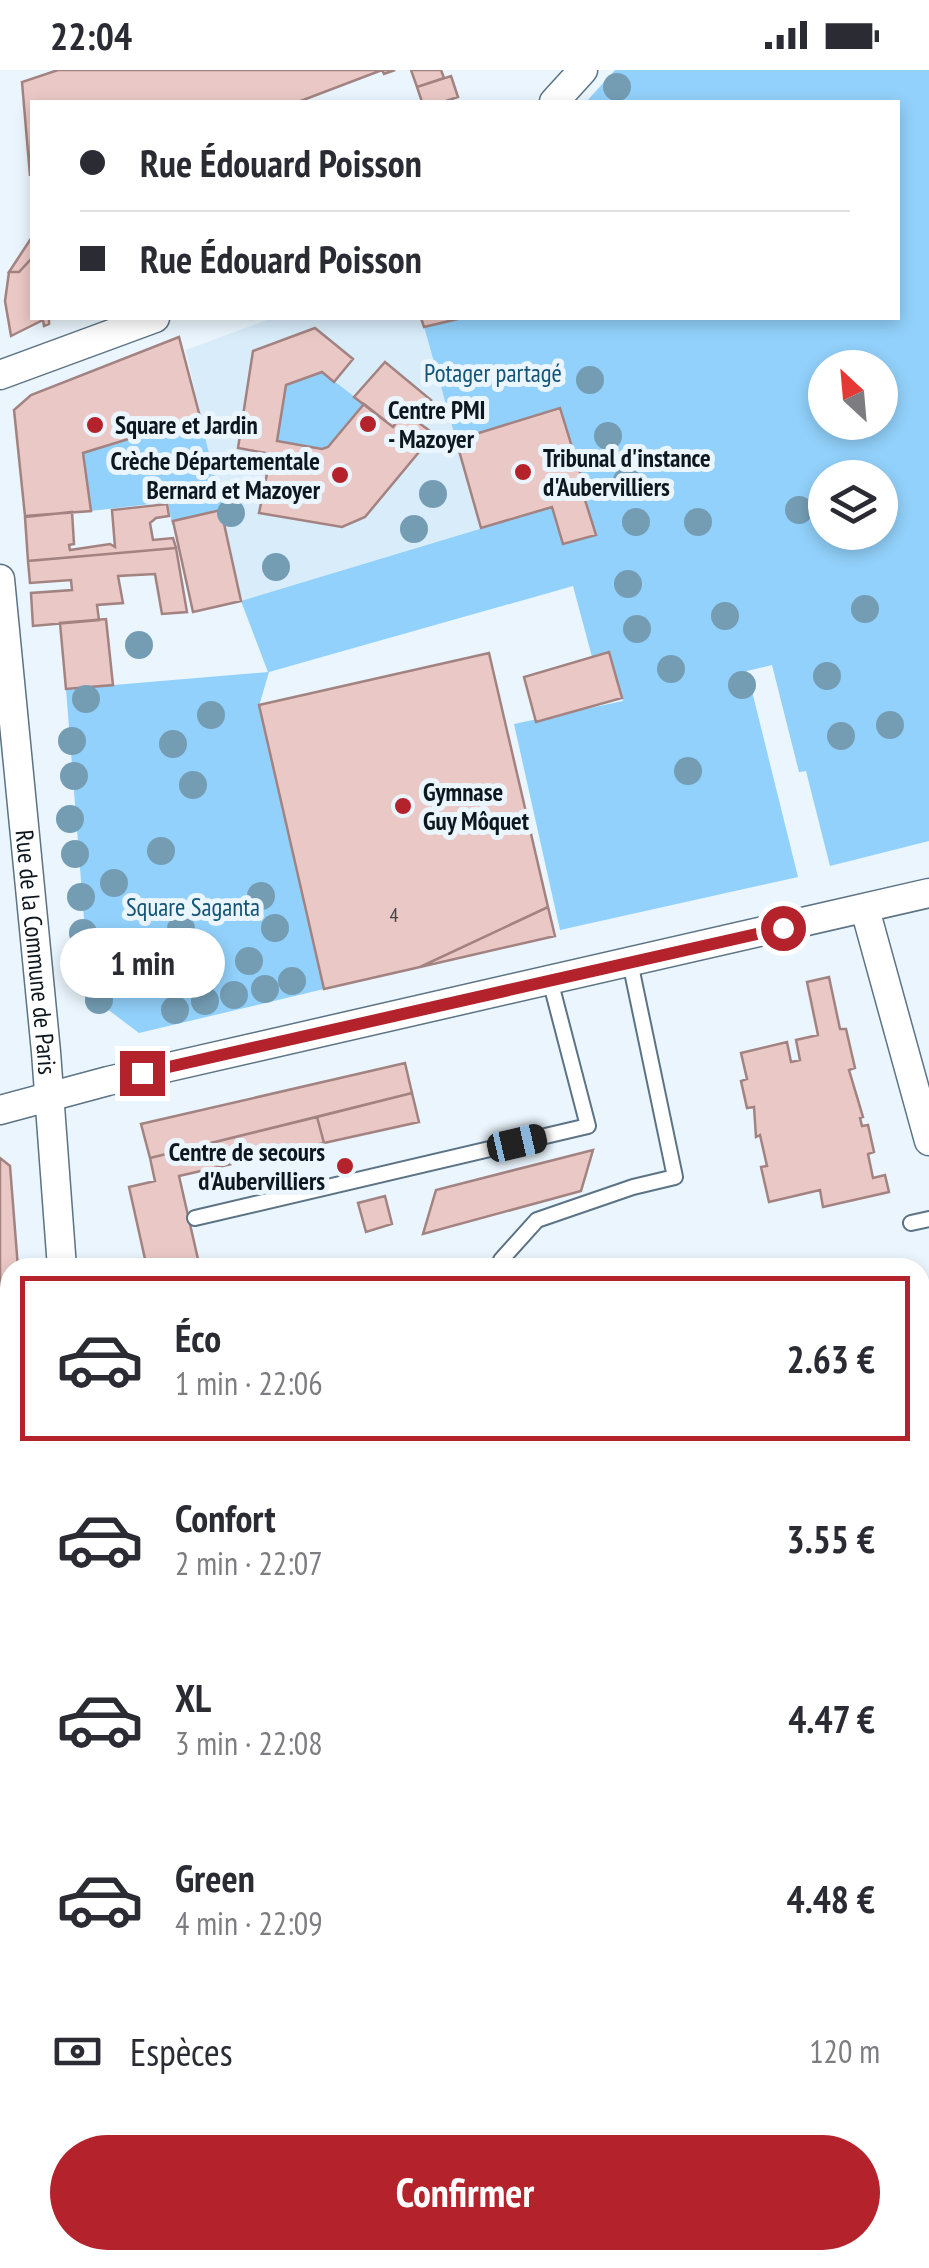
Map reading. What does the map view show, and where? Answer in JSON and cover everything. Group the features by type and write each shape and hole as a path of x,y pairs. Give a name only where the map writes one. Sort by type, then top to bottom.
{"street":[{"path":"556,100 584,70"},
{"path":"0,375 150,320"},
{"name":"Rue de la Commune de Paris","path":"0,579 50,1096 61,1258"},
{"path":"0,1110 929,893"},
{"path":"865,909 929,1141"}],"lane":[{"path":"503,1258 537,1220 632,1187 674,1177 630,962"},
{"path":"195,1218 588,1126 550,980"},
{"path":"911,1223 929,1219"}],"shaded area":[{"name":"Crèche Départementale Bernard et Mazoyer","path":"267,320 422,320 481,528 241,601 186,350"}],"green space":[{"path":"615,70 929,70 929,841 830,866 806,771 799,772 772,665 747,671 798,877 560,930 514,724 623,701 609,652 592,657 573,586 269,672 259,706 324,989 139,1033 90,996 66,689 268,672 241,601 552,507 563,544 595,535 585,500 588,498 560,408 456,440 424,327 454,320 900,320 900,100 588,100"},
{"path":"322,372 364,404 328,447 277,441 286,385"},
{"path":"200,417 223,510 172,525 168,502 91,511 83,453"}],"building":[{"path":"58,70 382,70 303,100 30,100 30,176 22,82"},
{"path":"411,70 441,70 444,78 417,87"},
{"path":"451,76 458,97 421,100 417,87"},
{"path":"30,240 30,260 19,272 9,272"},
{"path":"30,260 30,320 43,320 11,336 5,301 9,272 19,272"},
{"path":"422,320 454,320 424,327"},
{"name":"Centre PMI - Mazoyer","path":"315,328 353,359 334,382 322,372 286,385 277,441 328,447 364,404 393,427 404,412 434,434 365,517 342,527 259,513 271,454 238,448 253,351"},
{"name":"Square et Jardin","path":"179,337 200,417 83,453 91,511 25,516 14,410 31,395"},
{"path":"385,362 431,400 413,419 404,412 393,427 354,397"},
{"name":"Tribunal d'instance d'Aubervilliers","path":"560,408 596,535 563,544 552,507 481,528 456,440"},
{"path":"167,504 169,516 150,523 153,540 173,538 176,548 28,561 25,517 72,512 74,544 69,545 70,550 110,544 115,547 112,510"},
{"path":"221,510 241,601 193,612 173,521"},
{"path":"176,548 187,612 162,614 155,574 118,576 123,603 97,605 99,620 33,626 31,593 72,590 71,580 30,583 28,561"},
{"path":"106,619 113,685 66,689 60,623"},
{"path":"609,652 622,698 536,722 524,677"},
{"name":"Gymnase Guy Môquet","path":"489,653 548,907 420,967 324,989 259,705"},
{"path":"548,907 555,936 420,967"},
{"path":"829,977 840,1029 846,1029 855,1068 849,1070 863,1117 862,1126 868,1125 874,1152 868,1154 873,1178 885,1175 889,1192 823,1207 820,1190 769,1202 761,1167 767,1166 760,1135 756,1137 754,1107 747,1108 741,1081 747,1079 741,1053 787,1042 791,1062 800,1060 796,1040 818,1035 807,982"},
{"path":"405,1063 412,1093 150,1158 141,1124"},
{"path":"412,1093 419,1122 324,1143 317,1117"},
{"path":"317,1117 324,1143 179,1176 198,1258 145,1258 129,1187 155,1181 150,1158"},
{"path":"593,1150 581,1191 423,1234 436,1190"},
{"path":"0,1158 10,1166 17,1258 0,1258"},
{"path":"385,1196 392,1224 366,1232 358,1203"}],"place":[{"name":"Centre PMI - Mazoyer","path":"368,424"},
{"name":"Square et Jardin","path":"95,425"},
{"name":"Tribunal d'instance d'Aubervilliers","path":"523,472"},
{"name":"Crèche Départementale Bernard et Mazoyer","path":"340,475"},
{"name":"Gymnase Guy Môquet","path":"403,806"},
{"name":"Centre de secours d'Aubervilliers","path":"345,1166"}],"route":[{"path":"142,1073 783,928"}],"park label":[{"name":"Potager partagé","path":"493,373"},
{"name":"Square Saganta","path":"193,907"}]}
